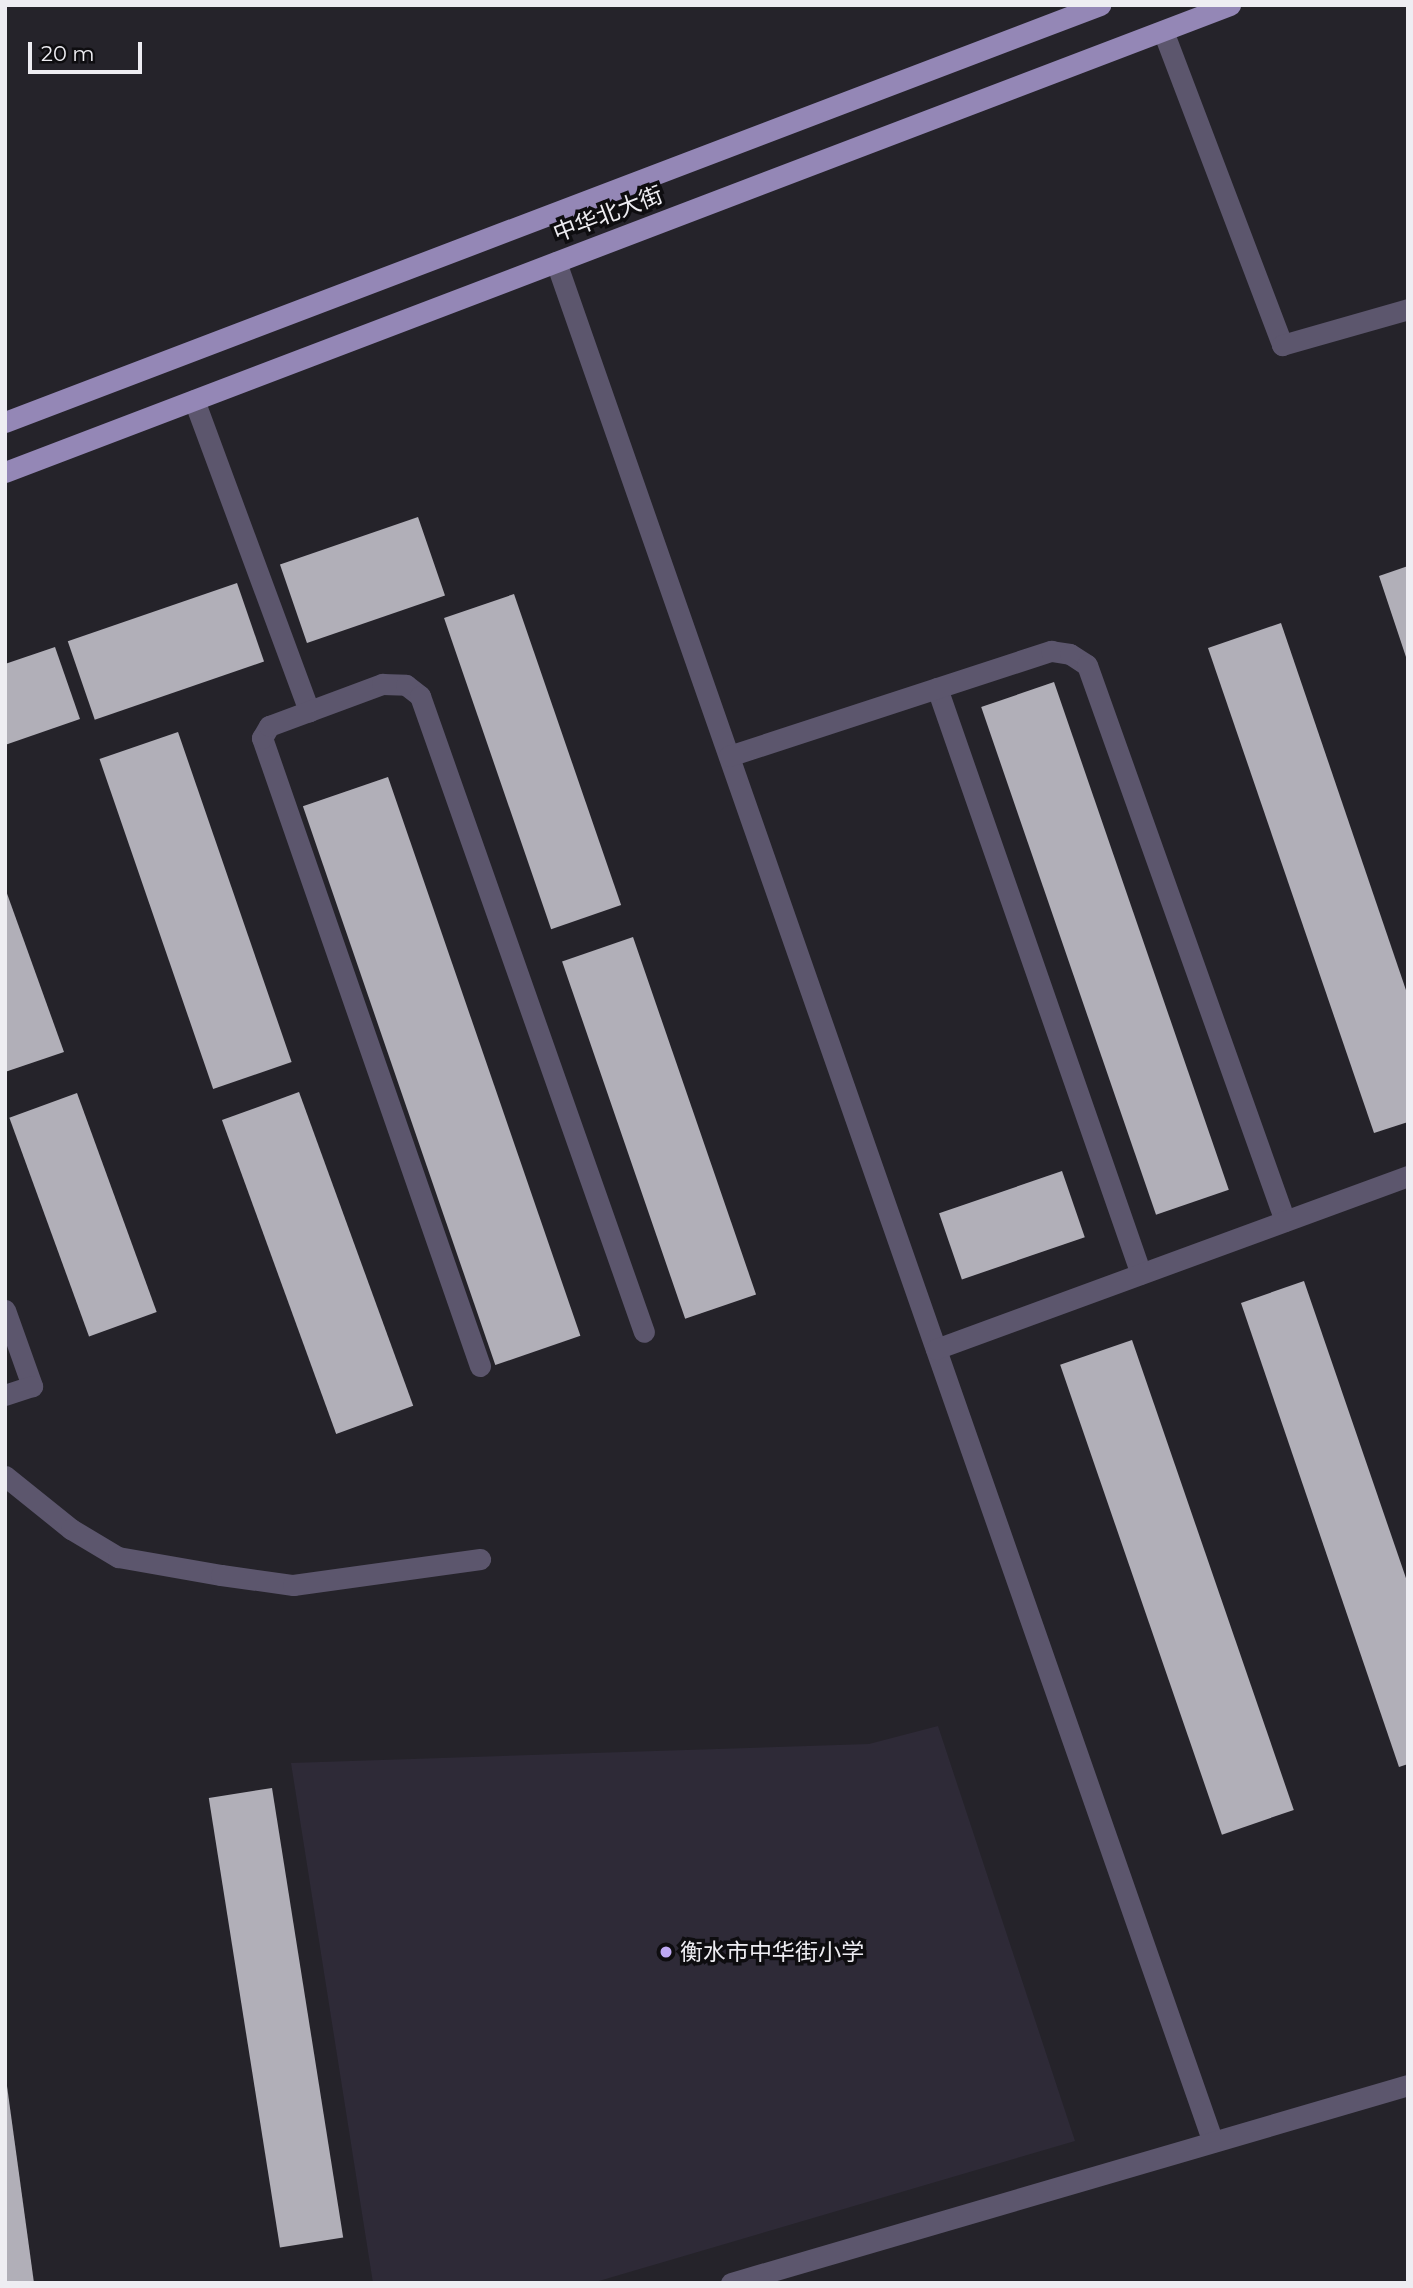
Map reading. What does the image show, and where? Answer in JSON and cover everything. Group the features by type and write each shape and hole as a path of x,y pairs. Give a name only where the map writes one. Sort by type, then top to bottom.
{"main road":[{"name":"中华北大街","path":"5,422 1100,5"},
{"name":"中华北大街","path":"5,472 1230,5"}],"street":[{"path":"1163,30 1282,345 1408,309"},
{"path":"556,262 1213,2142"},
{"path":"194,400 309,711"},
{"path":"729,756 1051,651 1070,654 1087,665 1285,1221"},
{"path":"480,1366 262,738 269,726 382,684 406,685 420,695 644,1332"},
{"path":"937,688 1141,1274"},
{"path":"936,1349 1408,1176"},
{"path":"5,1310 32,1386 5,1395"},
{"path":"5,1476 71,1529 118,1557 221,1575 293,1585 480,1559"},
{"path":"731,2283 753,2280 1408,2085"}],"shaded area":[{"name":"衡水市中华街小学","path":"938,1726 1075,2141 592,2283 373,2283 291,1763 869,1744"}],"building":[{"path":"418,517 445,595 307,643 280,565"},
{"path":"1408,566 1408,660 1407,660 1379,576"},
{"path":"237,583 264,661 95,720 68,641"},
{"path":"514,594 621,905 551,929 444,618"},
{"path":"1281,623 1408,996 1408,1122 1374,1133 1208,648"},
{"path":"55,647 80,719 5,745 5,664"},
{"path":"1054,682 1229,1190 1156,1215 981,707"},
{"path":"178,732 292,1062 213,1089 100,759"},
{"path":"388,777 580,1336 495,1365 303,806"},
{"path":"5,888 64,1052 5,1072"},
{"path":"633,937 756,1294 685,1319 562,961"},
{"path":"299,1092 413,1406 336,1434 222,1120"},
{"path":"77,1093 157,1312 89,1337 9,1118"},
{"path":"1062,1171 1085,1237 962,1280 939,1213"},
{"path":"1304,1281 1408,1584 1408,1764 1399,1767 1241,1303"},
{"path":"1132,1340 1294,1810 1222,1835 1060,1365"},
{"path":"272,1788 343,2237 280,2247 209,1798"},
{"path":"7,2086 34,2283 5,2283"}],"place":[{"name":"衡水市中华街小学","path":"666,1952"}]}
